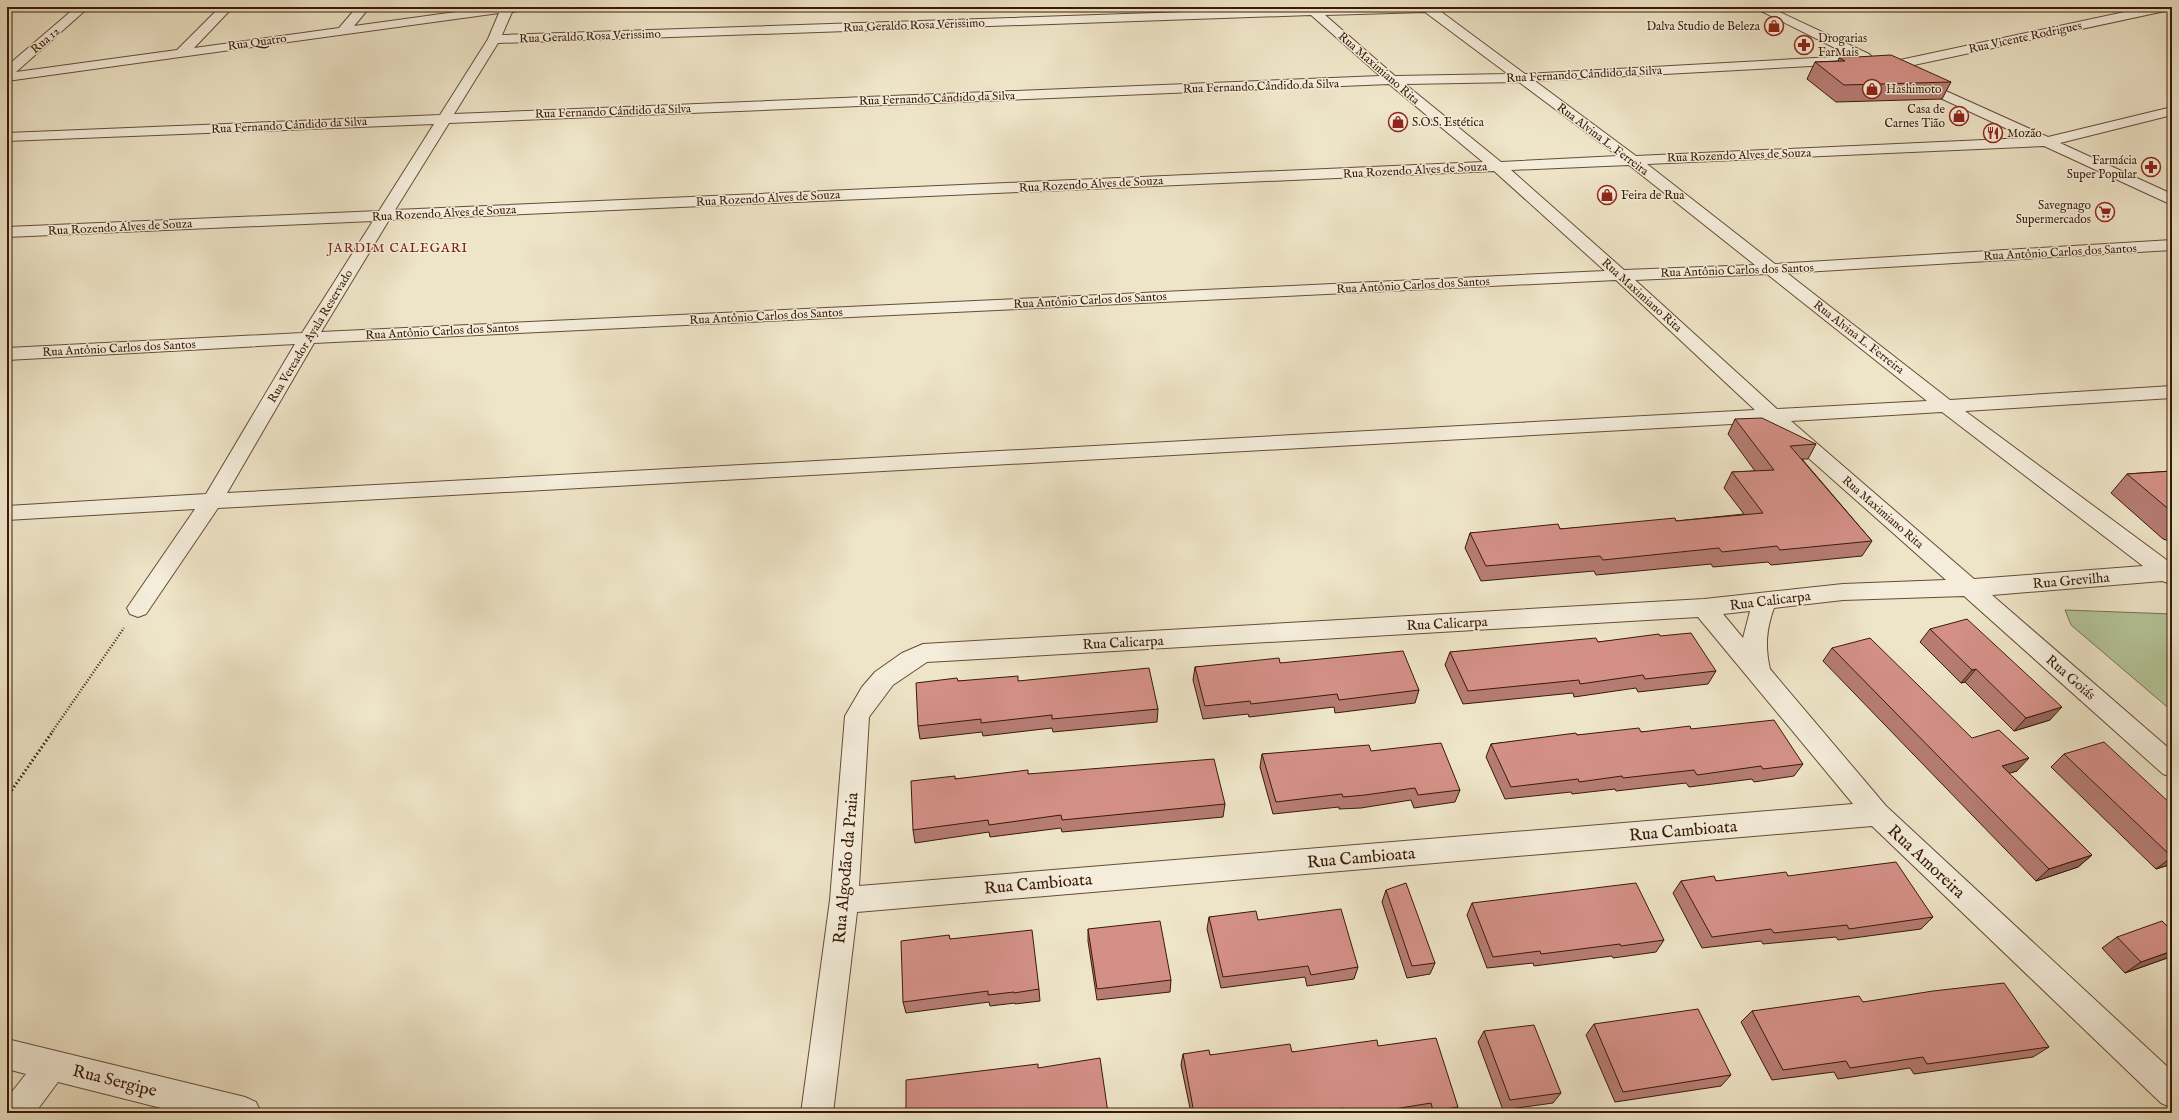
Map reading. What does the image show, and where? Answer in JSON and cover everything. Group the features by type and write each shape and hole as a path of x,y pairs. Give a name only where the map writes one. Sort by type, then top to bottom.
{"street":[{"name":"Rua 12","path":"7,73 83,7"},
{"path":"182,52 227,7"},
{"path":"344,30 364,7"},
{"name":"Rua Geraldo Rosa Verissimo","path":"494,39 1312,9 1454,7"},
{"path":"1759,7 1867,59 2172,200"},
{"name":"Rua Vicente Rodrigues","path":"1886,67 2165,7"},
{"name":"Rua Quatro","path":"7,77 512,8"},
{"name":"Rua Vereador Ayala Reservado","path":"138,608 212,500 308,338 446,118 512,8"},
{"name":"Rua Alvina L. Ferreira","path":"1428,8 1632,160 1774,269 1946,406"},
{"name":"Rua Maximiano Rita","path":"1312,9 1392,80 1497,166 1620,275 1772,415 1970,588"},
{"name":"Rua Fernando Cândido da Silva","path":"7,137 1392,80 1520,78 1867,59"},
{"name":"Rua Rozendo Alves de Souza","path":"7,232 2046,142 2172,111"},
{"name":"Rua Antônio Carlos dos Santos","path":"7,354 308,338 1620,275 1774,269 2172,245"},
{"path":"7,514 212,500 1946,406 2172,392"},
{"path":"1946,406 2170,574"},
{"name":"Rua Grevilha","path":"1970,588 2170,574"},
{"name":"Rua Calicarpa","path":"923,653 1704,608 1843,592 1970,588"},
{"name":"Rua Goiás","path":"1970,588 2172,766"},
{"path":"1758,671 1753,646 1754,631 1765,601"},
{"name":"Rua Amoreira","path":"1704,608 1877,814 2172,1092"},
{"name":"Rua Algodão da Praia","path":"817,1113 844,900 857,716 870,692 890,672 923,653"},
{"name":"Rua Cambioata","path":"844,900 1877,814"},
{"name":"Rua Sergipe","path":"7,1054 53,1064 245,1113"},
{"path":"15,1113 53,1064"}],"path":[{"path":"7,797 138,608"}],"green space":[{"path":"2065,610 2172,614 2172,711 2071,625"}],"building":[{"path":"1891,55 1951,82 1844,85 1815,62 1845,61 1839,58"},
{"path":"1762,418 1816,444 1790,446 1872,541 1780,550 1777,546 1722,552 1719,548 1603,560 1600,556 1486,566 1470,533 1558,524 1560,529 1675,518 1676,521 1763,513 1732,472 1774,470 1735,419"},
{"path":"2172,471 2172,512 2127,474"},
{"path":"1967,619 2062,707 2026,718 1976,669 1972,670 1930,629"},
{"path":"1691,633 1716,671 1645,679 1643,675 1580,684 1579,680 1468,691 1450,652 1596,638 1598,642 1659,634 1660,636"},
{"path":"1870,638 1972,738 1999,730 2029,758 2002,766 2092,855 2049,869 1832,648"},
{"path":"1403,651 1419,690 1339,700 1337,694 1251,704 1250,701 1205,706 1195,667 1279,658 1280,663"},
{"path":"1149,668 1158,709 1052,719 1052,715 981,723 981,719 918,726 916,683 957,678 958,681 1018,676 1018,681"},
{"path":"1774,720 1803,764 1763,769 1761,766 1697,775 1694,770 1623,778 1622,776 1579,782 1578,779 1511,787 1491,744 1576,733 1577,735 1639,728 1641,732 1690,726 1691,729"},
{"path":"2104,742 2172,805 2172,857 2064,754"},
{"path":"1441,743 1460,790 1418,795 1415,788 1365,795 1343,797 1342,794 1276,802 1262,754 1369,745 1371,751"},
{"path":"1214,759 1225,804 1062,820 1061,815 989,825 988,820 913,830 911,781 955,776 955,779 1028,770 1028,774"},
{"path":"1896,862 1933,917 1849,929 1847,925 1774,933 1771,929 1712,937 1681,881 1714,876 1716,881 1786,872 1788,876"},
{"path":"1406,883 1435,963 1412,966 1386,890"},
{"path":"1636,883 1664,940 1541,954 1540,951 1493,957 1472,903"},
{"path":"1341,909 1358,967 1311,975 1308,966 1223,977 1209,917 1256,911 1258,920"},
{"path":"1160,921 1171,980 1097,989 1088,929"},
{"path":"2162,921 2172,931 2172,951 2141,962 2117,937"},
{"path":"1032,930 1039,989 988,995 988,991 903,1002 901,941 949,935 950,939"},
{"path":"2004,983 2049,1047 1927,1064 1923,1057 1850,1068 1846,1061 1783,1070 1752,1011 1859,996 1863,1002 1933,991"},
{"path":"1698,1009 1731,1075 1623,1092 1594,1024"},
{"path":"1534,1025 1561,1093 1510,1100 1484,1031"},
{"path":"1436,1038 1458,1107 1433,1111 1431,1103 1370,1113 1344,1113 1343,1108 1310,1113 1194,1113 1183,1054 1209,1050 1210,1055 1290,1044 1292,1052 1377,1040 1378,1046"},
{"path":"1100,1058 1108,1113 906,1113 906,1080 1038,1064 1038,1068"}],"place":[{"name":"Dalva Studio de Beleza","path":"1774,26"},
{"name":"Drogarias FarMais","path":"1804,45"},
{"name":"Hashimoto","path":"1872,89"},
{"name":"Casa de Carnes Tião","path":"1959,116"},
{"name":"S.O.S. Estética","path":"1398,122"},
{"name":"Mozão","path":"1993,133"},
{"name":"Farmácia Super Popular","path":"2151,167"},
{"name":"Feira de Rua","path":"1607,195"},
{"name":"Savegnago Supermercados","path":"2105,212"}],"district":[{"name":"JARDIM CALEGARI","path":"398,247"}]}
